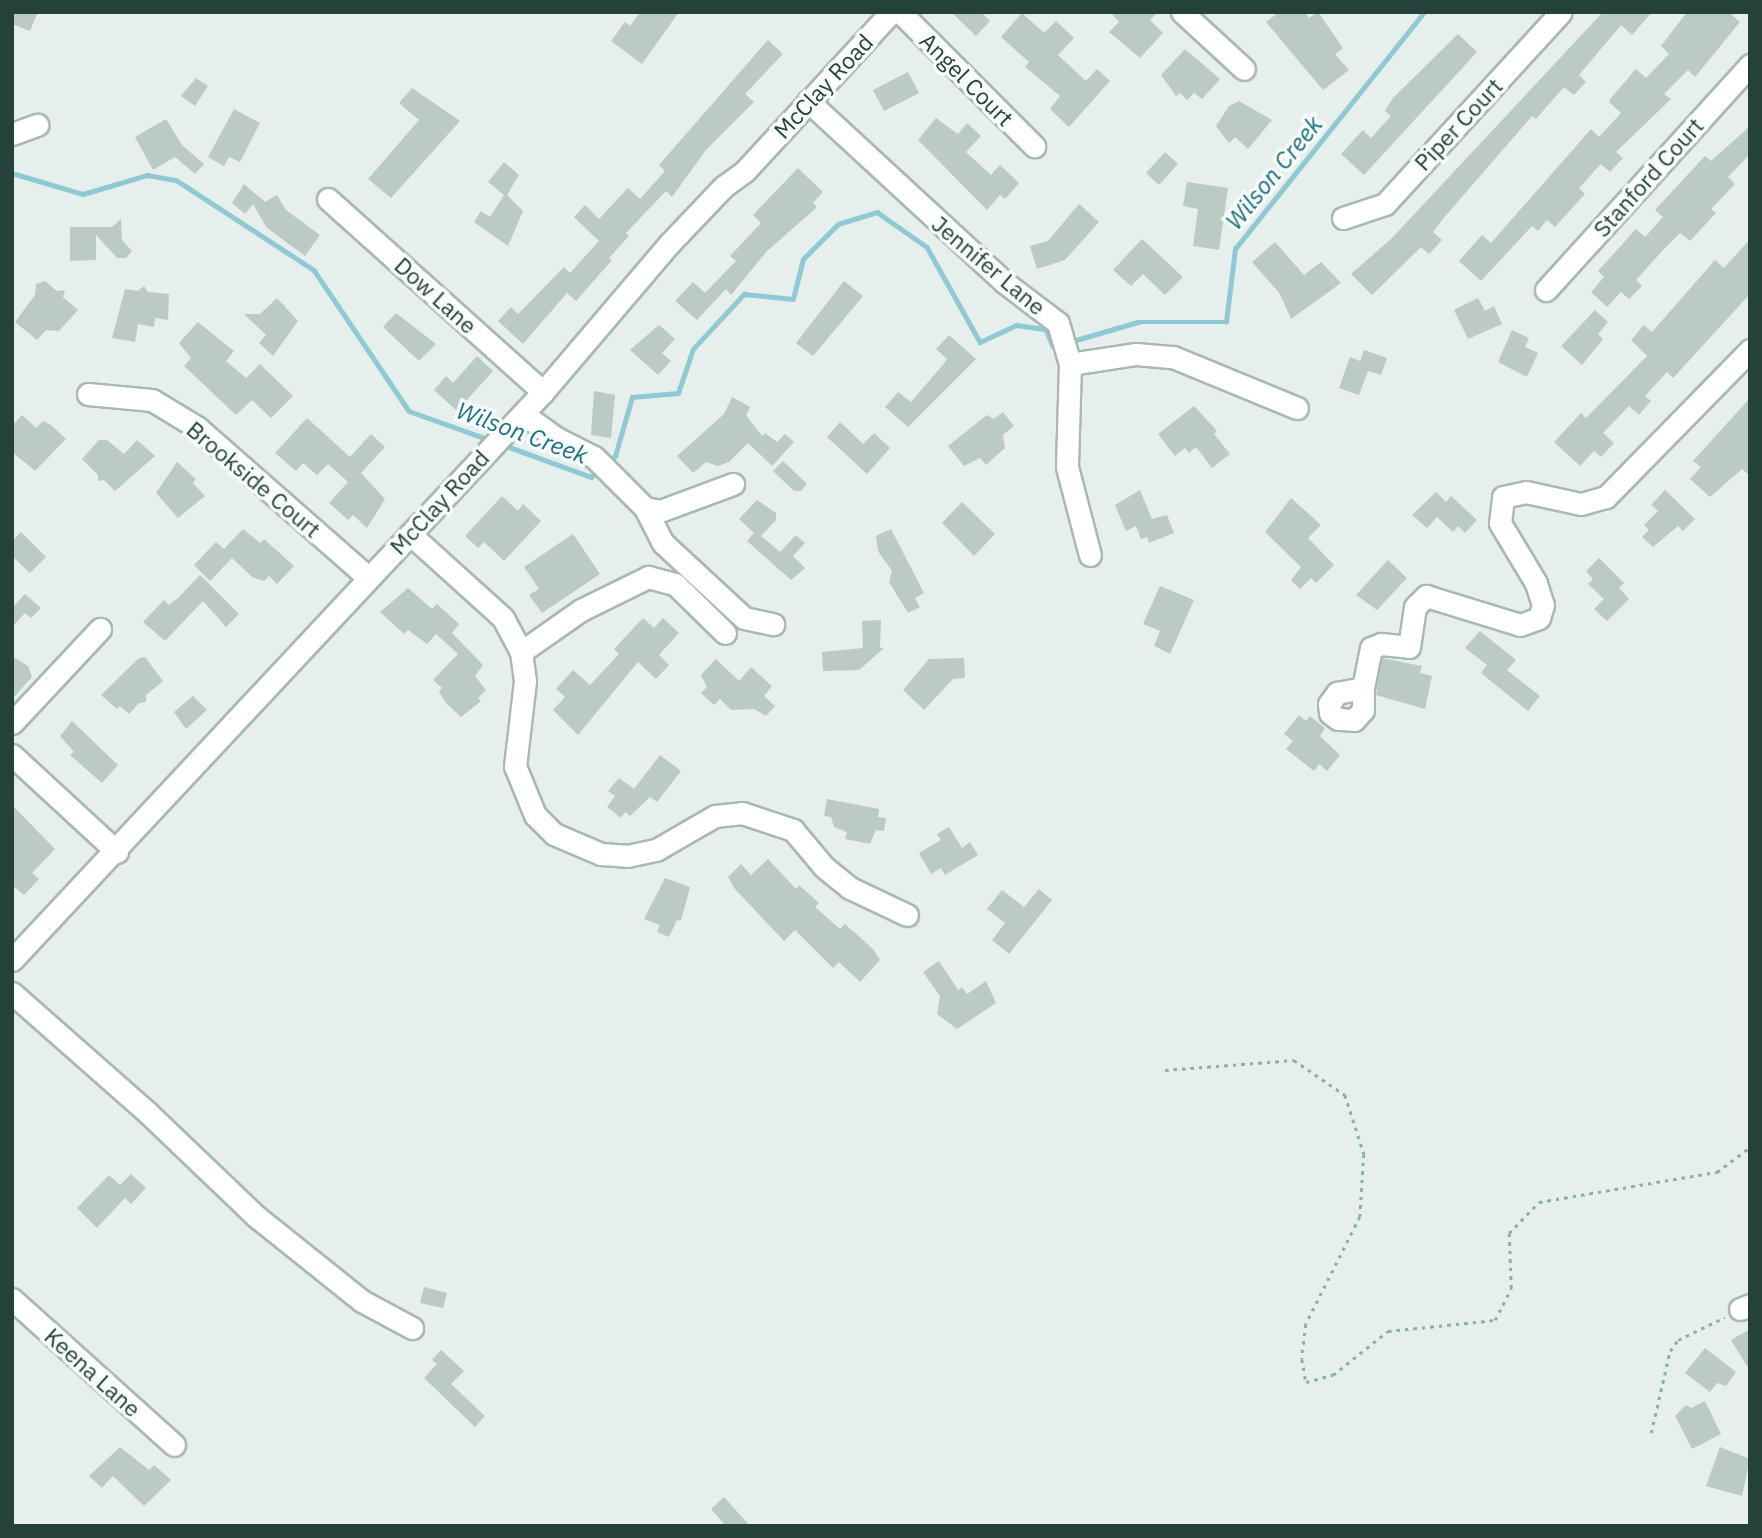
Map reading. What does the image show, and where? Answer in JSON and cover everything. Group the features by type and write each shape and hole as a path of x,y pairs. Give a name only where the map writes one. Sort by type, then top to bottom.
{"street":[{"name":"McClay Road","path":"12,960 117,852 523,414 669,244 891,12"},
{"name":"Angel Court","path":"900,12 1034,146"},
{"path":"1182,12 1244,69"},
{"name":"Piper Court","path":"1343,218 1385,204 1561,12"},
{"name":"Stanford Court","path":"1546,289 1750,65"},
{"name":"Jennifer Lane","path":"808,101 1004,282 1058,323 1068,359 1067,467 1090,555"},
{"path":"12,134 37,125"},
{"name":"Dow Lane","path":"328,199 543,392"},
{"path":"1363,688 1371,648 1381,644 1409,647 1415,607 1426,596 1520,625 1539,618 1542,605 1536,583 1500,523 1503,497 1526,492 1581,503 1606,497 1629,478 1750,350"},
{"path":"1068,359 1136,354 1173,357 1297,408"},
{"name":"Brookside Court","path":"88,394 152,400 198,428 369,578"},
{"path":"523,414 556,438 594,457 645,508 663,543 744,618 773,624"},
{"path":"645,508 660,511 733,484"},
{"path":"410,534 503,618 521,652 525,681 515,766 535,815 554,834 601,854 627,856 656,850 715,816 742,813 793,830 824,867 850,888 907,915"},
{"path":"521,652 581,610 648,577 675,584 725,632"},
{"path":"12,723 100,629"},
{"path":"12,755 117,852"},
{"path":"12,993 148,1113 257,1217 362,1301 412,1328"},
{"name":"Keena Lane","path":"12,1298 174,1445"}],"path":[{"path":"1165,1070 1294,1060 1345,1096 1364,1153 1360,1217 1306,1324 1302,1359 1306,1382 1333,1375 1388,1331 1494,1320 1511,1288 1509,1233 1539,1202 1717,1172 1750,1147"},
{"path":"1651,1433 1670,1351 1678,1340 1745,1307"}],"building":[{"path":"12,12 38,12 30,31 12,24"},
{"path":"640,12 679,12 642,64 611,41 625,22 630,26"},
{"path":"951,12 981,12 990,21 976,36"},
{"path":"1110,12 1158,12 1150,20 1163,33 1140,58 1109,32 1119,22"},
{"path":"1279,12 1305,12 1309,18 1318,12 1343,48 1335,54 1349,70 1323,90 1266,22"},
{"path":"1603,12 1652,12 1632,35 1621,25 1579,75 1586,82 1574,95 1564,87 1536,119 1532,116 1442,220 1433,232 1442,240 1429,254 1421,247 1372,295 1351,274 1392,238"},
{"path":"1687,12 1729,12 1740,22 1695,77 1688,70 1664,94 1671,99 1616,152 1623,158 1610,172 1601,164 1579,188 1585,194 1555,227 1547,220 1538,231 1532,226 1481,281 1459,261 1482,235 1491,243 1591,129 1599,137 1621,113 1609,102 1611,98 1636,69 1646,78 1669,54 1661,46"},
{"path":"1022,13 1044,33 1056,21 1074,38 1058,55 1086,81 1097,69 1110,81 1069,127 1050,109 1060,96 1025,67 1029,62 1001,37"},
{"path":"1458,34 1477,52 1364,175 1341,154 1363,130 1371,138 1391,116 1385,111 1393,98"},
{"path":"768,40 783,54 745,94 754,102 706,150 672,197 666,191 626,233 629,236 609,258 612,260 576,301 567,293 523,344 498,321 511,307 518,314 564,267 570,273 599,241 574,217 585,205 599,219 628,188 640,199 665,171 659,165"},
{"path":"1185,49 1220,79 1202,99 1194,93 1187,100 1180,93 1176,96 1161,75"},
{"path":"908,72 919,93 884,111 873,90"},
{"path":"196,78 208,86 195,106 181,96"},
{"path":"412,88 460,121 391,198 368,179 419,120 399,103"},
{"path":"1239,101 1272,120 1248,149 1235,137 1229,143 1216,126 1229,106"},
{"path":"234,109 260,123 240,162 229,157 224,166 208,157"},
{"path":"936,118 958,134 967,123 981,136 966,152 991,175 1000,165 1019,183 1005,199 1000,195 987,210 918,140"},
{"path":"166,119 182,145 204,164 195,174 175,157 153,170 135,137"},
{"path":"1750,126 1750,154 1728,177 1735,184 1711,209 1716,213 1690,241 1680,233 1636,280 1642,286 1629,299 1621,292 1607,307 1591,292 1604,277 1598,271 1636,229 1645,237 1663,217 1655,210 1705,156 1711,161"},
{"path":"1165,152 1178,164 1159,185 1146,173"},
{"path":"504,162 519,175 507,195 523,211 508,246 474,222 481,211 490,217 504,195 488,182"},
{"path":"798,168 823,192 813,203 817,207 766,252 731,295 726,289 697,320 675,301 693,282 705,293 736,261 730,256 761,223 753,215"},
{"path":"1187,182 1228,188 1219,250 1193,246 1198,209 1183,206"},
{"path":"244,184 265,202 277,195 286,210 320,235 305,256 267,228 253,204 245,214 232,203"},
{"path":"1079,204 1099,222 1065,260 1037,269 1030,246 1048,241"},
{"path":"121,219 122,240 132,251 126,258 117,258 96,235 96,260 70,261 70,227 112,227"},
{"path":"1142,239 1183,277 1165,295 1143,274 1131,286 1113,270"},
{"path":"1750,239 1750,294 1673,378 1667,372 1645,396 1651,401 1639,415 1629,406 1603,433 1614,443 1601,457 1594,451 1580,466 1554,442 1581,413 1586,418 1647,356 1631,340 1644,325 1652,332 1715,260 1724,268"},
{"path":"1275,242 1304,275 1321,262 1341,283 1291,319 1280,294 1252,262"},
{"path":"45,281 57,291 65,290 63,297 78,310 59,331 46,330 37,340 15,322 35,295 36,284"},
{"path":"844,281 863,296 813,356 796,343"},
{"path":"144,286 148,292 169,294 168,320 155,318 154,327 138,324 135,342 112,338 125,289 138,291"},
{"path":"277,298 298,321 273,356 259,343 266,335 244,314 260,314"},
{"path":"1478,298 1485,311 1494,306 1502,324 1468,339 1454,310"},
{"path":"1595,310 1608,322 1598,334 1603,339 1582,365 1561,346"},
{"path":"396,313 436,344 419,361 383,327"},
{"path":"198,322 234,351 226,361 246,378 260,364 293,396 271,418 252,400 236,415 184,366 191,358 179,343"},
{"path":"659,325 675,339 662,353 671,361 658,375 630,350"},
{"path":"1512,330 1529,338 1525,347 1538,353 1527,377 1498,362"},
{"path":"949,335 976,359 908,427 885,407 898,392 911,402 947,359 936,349"},
{"path":"1364,350 1387,358 1381,375 1368,371 1359,395 1339,388 1350,357 1360,361"},
{"path":"477,356 493,371 457,411 434,390 446,376 453,383"},
{"path":"594,391 615,395 611,438 591,435"},
{"path":"732,397 750,407 746,415 762,436 765,433 777,442 785,434 794,442 772,466 748,443 729,462 718,466 706,462 693,473 677,456 724,414"},
{"path":"1750,398 1750,476 1742,469 1710,497 1690,479 1701,467 1693,461"},
{"path":"1194,406 1217,431 1214,434 1230,454 1212,468 1196,447 1189,453 1185,448 1175,456 1158,434"},
{"path":"1003,412 1014,426 1003,435 1005,448 986,465 980,458 964,466 948,446 987,415 994,419"},
{"path":"22,415 36,428 43,421 51,425 66,439 35,471 12,452 12,426"},
{"path":"307,418 350,457 371,434 385,447 361,473 385,499 367,528 353,515 348,520 329,503 348,482 328,464 317,475 303,463 296,471 275,453"},
{"path":"840,422 863,444 874,433 890,448 867,474 827,437"},
{"path":"99,440 107,440 124,454 137,440 155,456 115,491 104,480 98,481 98,475 82,459"},
{"path":"783,461 807,484 801,491 794,491 773,471"},
{"path":"177,462 196,479 193,483 205,496 178,518 156,493"},
{"path":"1140,490 1152,519 1167,515 1174,533 1149,543 1147,537 1141,539 1136,526 1126,531 1115,505"},
{"path":"1665,490 1695,519 1683,531 1678,526 1653,547 1642,537 1649,530 1644,525 1658,511 1651,505"},
{"path":"1436,492 1446,502 1451,496 1477,520 1465,533 1458,526 1453,532 1437,517 1427,528 1412,515"},
{"path":"502,496 518,511 523,504 541,521 504,561 484,542 478,548 465,536"},
{"path":"1291,498 1321,525 1308,538 1334,565 1316,583 1311,578 1300,589 1291,580 1301,567 1265,532"},
{"path":"757,500 776,513 776,520 761,536 780,552 796,535 805,543 793,556 805,568 791,580 747,541 754,533 739,519"},
{"path":"962,502 995,534 974,556 942,523"},
{"path":"243,529 260,543 264,539 294,566 277,584 269,576 264,581 252,577 232,558 210,581 194,565 216,542 224,549"},
{"path":"891,529 924,593 915,598 920,607 908,613 889,582 892,571 878,551 876,536"},
{"path":"21,532 46,557 30,573 12,556 12,541"},
{"path":"573,534 600,574 542,613 529,595 539,589 524,567"},
{"path":"1599,558 1624,583 1619,588 1629,599 1607,621 1594,609 1604,599 1588,584 1593,579 1586,571"},
{"path":"1388,560 1407,578 1377,610 1356,595"},
{"path":"200,575 239,614 226,627 203,601 165,641 143,622 164,600 169,605 178,598"},
{"path":"1160,586 1194,600 1170,654 1154,646 1160,631 1143,624"},
{"path":"408,588 432,609 437,604 459,624 452,633 483,665 475,676 486,690 478,698 481,701 461,717 446,703 439,692 442,688 433,680 458,654 436,634 427,644 408,630 404,634 380,612"},
{"path":"25,594 41,608 31,618 25,613 12,627 12,608"},
{"path":"643,618 654,628 663,618 679,633 659,655 669,665 656,679 638,662 578,735 553,710 565,697 556,689 573,670 590,685 619,654 614,649"},
{"path":"881,620 880,648 884,648 859,670 823,671 822,652 863,648 862,621"},
{"path":"1480,631 1516,660 1507,670 1540,696 1528,711 1481,673 1487,665 1465,648"},
{"path":"12,656 28,666 32,677 12,699"},
{"path":"145,657 163,681 146,695 146,702 139,703 129,714 120,706 117,709 101,695 139,658"},
{"path":"964,658 965,678 953,679 924,710 903,690 929,659"},
{"path":"1382,658 1422,666 1420,673 1432,676 1425,709 1376,695"},
{"path":"716,659 739,681 751,667 772,686 764,696 775,706 766,716 754,709 731,710 720,699 714,705 701,693 707,687 701,675"},
{"path":"193,696 207,710 186,729 174,712"},
{"path":"1299,715 1306,721 1310,716 1325,728 1320,736 1340,755 1327,771 1319,764 1314,771 1286,749 1293,741 1284,734"},
{"path":"72,721 118,765 102,783 70,755 74,752 60,736"},
{"path":"660,755 681,771 657,802 650,797 630,816 625,812 621,818 607,807 615,796 608,791 619,778 634,789"},
{"path":"827,799 879,809 878,817 886,818 884,831 876,830 870,844 845,839 847,832 834,827 831,817 824,816"},
{"path":"12,805 55,849 32,873 39,879 24,895 12,885"},
{"path":"949,827 962,848 970,842 978,855 945,875 941,868 931,874 919,853 941,840 937,834"},
{"path":"768,859 796,889 799,885 819,903 815,907 840,929 845,924 873,949 880,960 860,982 839,962 833,968 795,930 784,941 734,888 728,877 741,864 751,875"},
{"path":"665,878 690,887 681,921 677,920 669,937 657,932 660,925 644,919"},
{"path":"1039,889 1052,900 1009,954 992,940 1005,923 987,909 1002,890 1024,907"},
{"path":"939,961 958,990 962,987 967,994 986,981 996,1003 957,1029 937,1014 940,996 923,972"},
{"path":"131,1174 146,1188 131,1204 125,1198 97,1228 77,1208 109,1175 120,1185"},
{"path":"424,1287 447,1293 443,1308 420,1303"},
{"path":"1750,1329 1750,1371 1731,1340"},
{"path":"1705,1348 1736,1372 1726,1386 1717,1383 1710,1392 1685,1373"},
{"path":"441,1350 464,1371 451,1384 485,1416 475,1427 424,1378 437,1364 432,1360"},
{"path":"1705,1401 1721,1434 1692,1449 1675,1416 1686,1405 1691,1408"},
{"path":"120,1447 149,1470 154,1465 171,1480 144,1506 113,1476 102,1488 89,1476"},
{"path":"1720,1447 1750,1459 1742,1496 1706,1486"},
{"path":"724,1497 750,1526 726,1526 711,1509"}],"waterway":[{"name":"Wilson Creek","path":"1069,342 1138,322 1226,322 1235,249 1424,12"},
{"name":"Wilson Creek","path":"12,173 83,194 147,175 176,180 314,270 409,411 490,440"},
{"name":"Wilson Creek","path":"609,461 615,456 632,397 678,393 693,349 744,294 793,299 803,259 838,224 877,212 927,247 980,342 1016,325 1046,329 1053,346 1057,345"},
{"name":"Wilson Creek","path":"501,444 591,477 600,469"}]}
